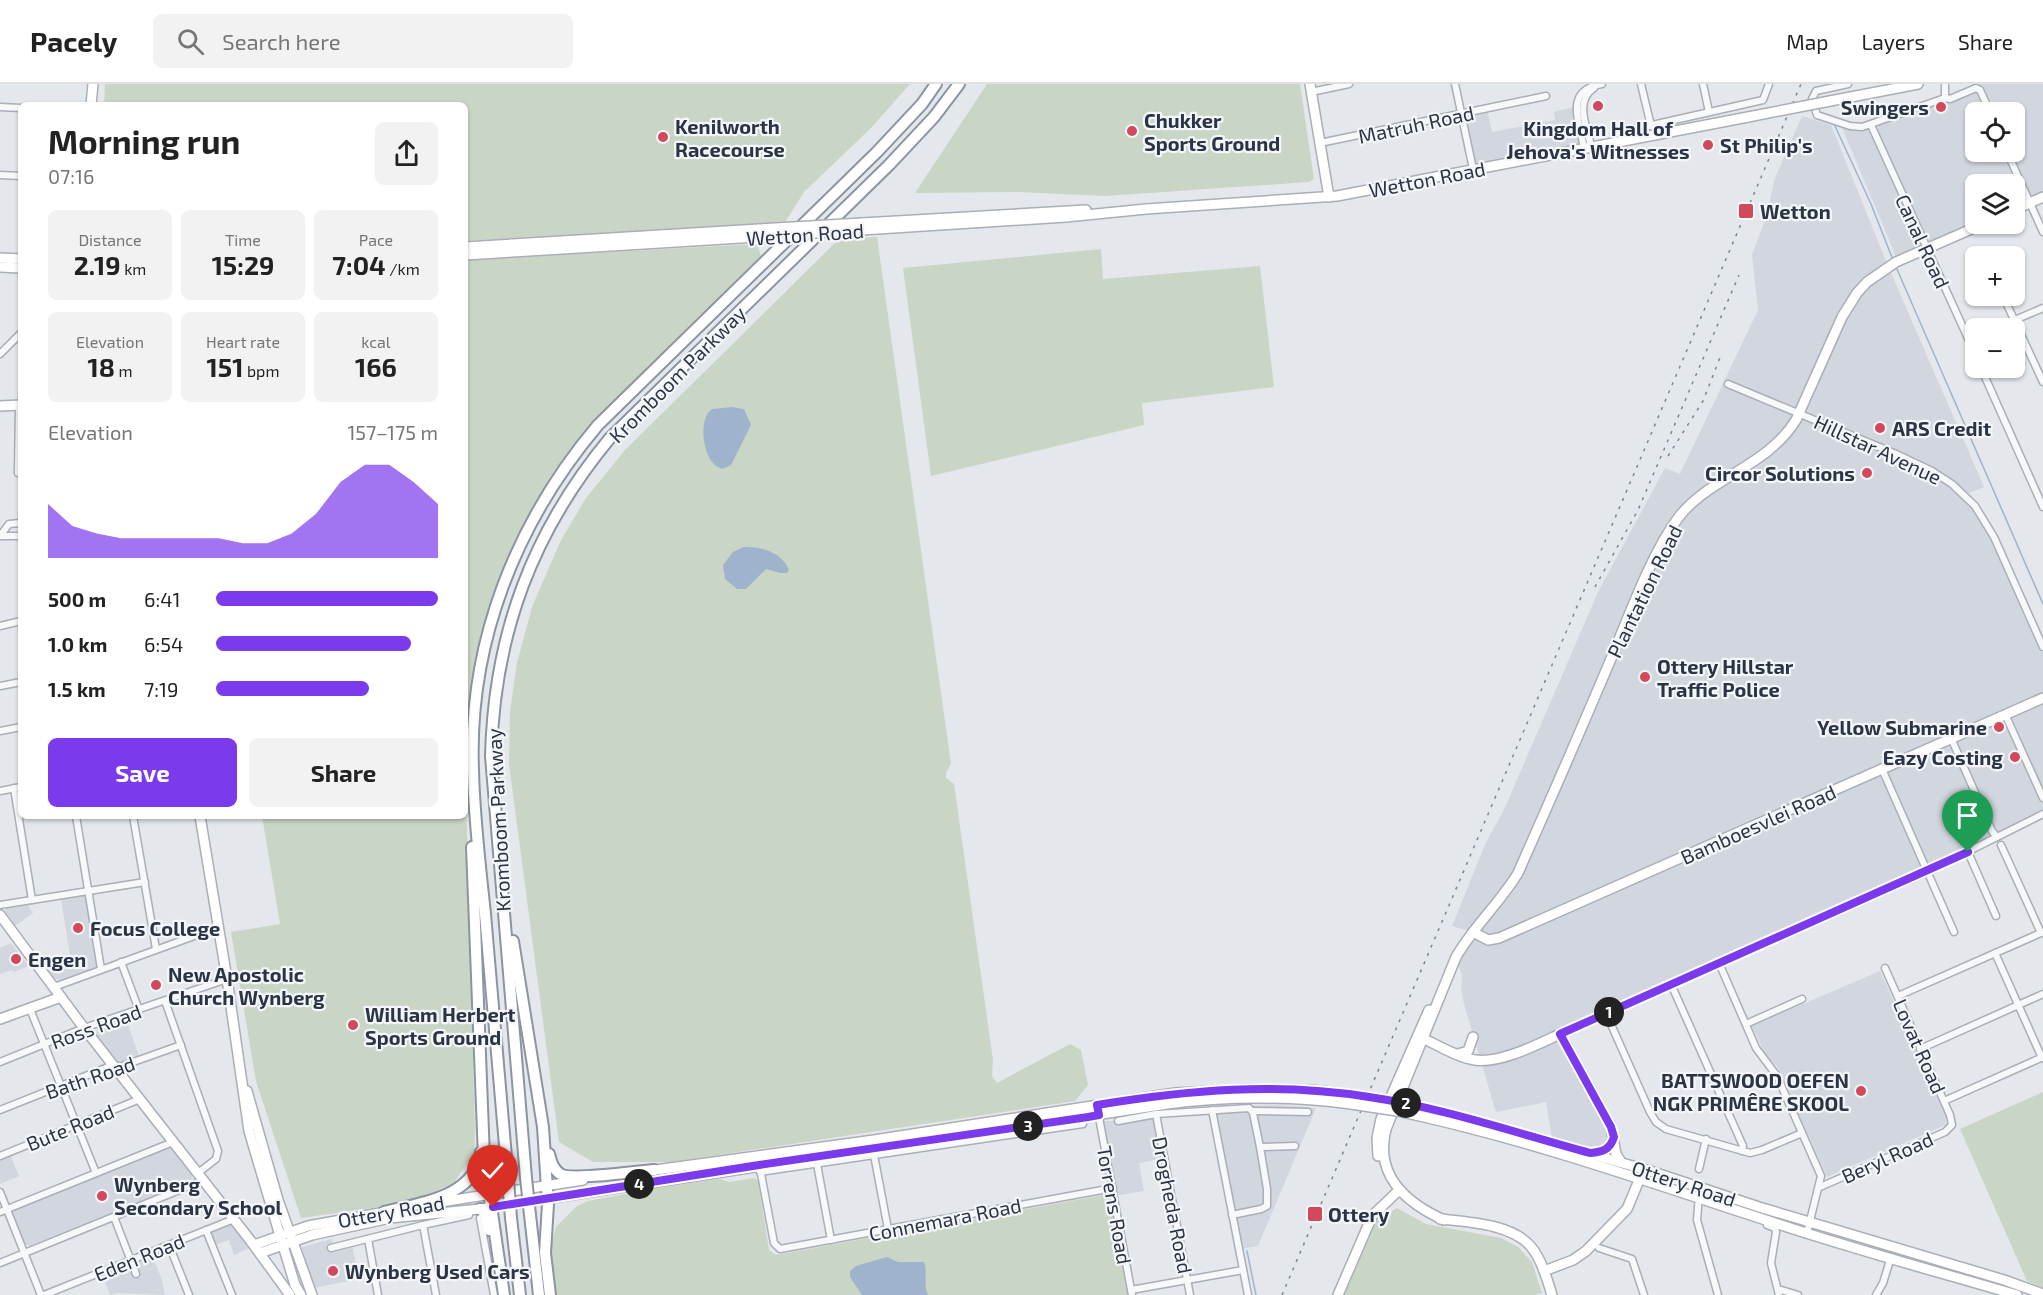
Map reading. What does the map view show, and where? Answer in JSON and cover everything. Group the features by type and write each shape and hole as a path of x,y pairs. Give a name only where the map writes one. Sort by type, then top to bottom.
{"highway":[{"name":"Kromboom Parkway","path":"520,1295 511,1218 472,757 475,698 489,627 512,560 554,482 583,442 620,402 878,152 922,104 936,84"},
{"name":"Kromboom Parkway","path":"539,1295 526,1178 491,756 494,697 500,664 522,586 541,542 564,500 610,438 889,165 934,117 959,84"},
{"path":"473,784 470,803 483,1133 485,1166 493,1207 503,1295"},
{"path":"498,846 543,1127 552,1164 557,1172 571,1178 654,1170"},
{"path":"543,1127 547,1198 545,1253 550,1295"},
{"path":"384,1212 458,1189 468,1182 479,1163 483,1133"},
{"path":"480,1213 486,1213 503,1295"}],"main road":[{"path":"91,102 93,84"},
{"name":"Wetton Road","path":"468,255 862,226 1066,217 1146,209 1329,197 1918,84"},
{"path":"1311,88 1329,197"},
{"path":"2025,205 2043,197"},
{"name":"Plantation Road","path":"1444,1220 1423,1211 1388,1183 1380,1165 1377,1138 1381,1119 1420,1037 1430,1006 1441,990 1456,957 1473,932 1511,886 1518,873 1569,760 1634,605 1669,531 1678,518 1700,498 1776,445 1790,430 1842,317 1867,282 1888,266 1965,232"},
{"name":"Wetton Road","path":"468,247 758,233"},
{"path":"0,258 18,260"},
{"path":"0,267 18,268"},
{"path":"0,405 18,405"},
{"name":"Bamboesvlei Road","path":"1473,932 1488,940 1499,938 2043,698"},
{"path":"201,819 240,1065 296,1285 301,1295"},
{"path":"0,915 290,1295"},
{"path":"0,1019 62,997"},
{"path":"1420,1037 1476,1060 1494,1059 1527,1049 1560,1034 1611,1127 1616,1154 1621,1162"},
{"path":"1458,1054 1468,1051 1473,1037"},
{"name":"Ottery Road","path":"286,1239 390,1218 480,1213 493,1207 547,1198 760,1169 1098,1110 1175,1093 1237,1089 1311,1090 1456,1116 1621,1162 1749,1215 2017,1295"},
{"name":"Ottery Road","path":"1399,1107 1640,1178 1810,1222 2037,1293"},
{"name":"Ottery Road","path":"257,1249 322,1223 490,1193 1098,1110"},
{"path":"1590,1153 1609,1148 1614,1137"},
{"path":"1544,1272 1573,1260 1586,1251 1624,1213 1640,1178"},
{"path":"1338,1295 1370,1221 1398,1192"},
{"name":"Plantation Road","path":"1398,1192 1409,1206 1429,1217 1502,1229 1519,1236 1533,1249 1552,1295"},
{"path":"1386,1203 1396,1202 1409,1206"},
{"path":"286,1239 312,1295"},
{"path":"1533,1249 1552,1265 1562,1265"}],"street":[{"path":"1311,88 1349,84"},
{"path":"1455,84 1473,170"},
{"path":"1588,147 1577,100 1582,91 1588,87 1602,84"},
{"path":"1641,84 1651,126"},
{"path":"1703,84 1709,112"},
{"path":"1617,133 1763,100 1768,84"},
{"path":"1848,84 1816,91 1812,99 1816,112 1821,117 1850,126 1862,127 1936,103 1944,98 1950,99 1976,88 1980,90 1985,102"},
{"path":"1944,98 1946,84"},
{"name":"Matruh Road","path":"1320,143 1546,96"},
{"path":"0,107 18,108"},
{"name":"Canal Road","path":"1871,125 1965,333"},
{"path":"2012,162 2043,232"},
{"path":"0,175 18,176"},
{"path":"2021,318 2043,308"},
{"path":"0,354 18,336"},
{"path":"2025,339 2040,364 2043,382"},
{"path":"1986,378 2040,495 2043,507"},
{"name":"Hillstar Avenue","path":"1728,384 1896,454 1932,471 1952,484 1974,506 1988,526 2043,647"},
{"path":"0,536 9,524 18,523"},
{"path":"0,536 18,536"},
{"path":"0,626 18,622"},
{"path":"0,686 18,683"},
{"path":"2005,714 2043,798"},
{"path":"0,731 18,728"},
{"path":"1951,738 1992,831 1997,837"},
{"path":"1882,769 1954,932"},
{"path":"0,790 17,788"},
{"path":"1560,1034 1927,872 2043,814"},
{"path":"21,819 32,900"},
{"path":"77,819 101,969"},
{"path":"134,819 156,949"},
{"path":"1898,996 2042,932 2001,845"},
{"path":"1968,852 1996,916"},
{"path":"0,905 145,882"},
{"path":"54,987 219,927"},
{"path":"1944,1101 2042,1057 1995,953"},
{"path":"121,962 139,1010"},
{"path":"1719,963 1761,1057 1775,1072 1821,1176 1807,1233"},
{"name":"Lovat Road","path":"1885,968 1952,1119 1952,1125"},
{"name":"Ross Road","path":"0,1062 84,1028 227,979"},
{"path":"1671,984 1743,1146 1742,1151"},
{"path":"1920,1049 2043,994"},
{"path":"1746,1024 1802,999"},
{"path":"0,1263 114,1217 201,1177 216,1159 218,1151 165,1001"},
{"path":"30,1009 96,1173"},
{"path":"1606,1013 1656,1122 1666,1129 1742,1151 1755,1152 1802,1133"},
{"name":"Bath Road","path":"0,1110 108,1067 122,1066 181,1045"},
{"name":"Bute Road","path":"0,1156 140,1099"},
{"path":"1118,1121 1156,1114 1248,1108 1252,1111 1308,1113"},
{"name":"Torrens Road","path":"1098,1110 1131,1292"},
{"path":"1212,1110 1248,1295"},
{"path":"1233,1215 1267,1206 1267,1189 1252,1111"},
{"name":"Drogheda Road","path":"1156,1114 1190,1295"},
{"path":"695,1164 702,1167 757,1160 760,1169 768,1171 1083,1124"},
{"name":"Beryl Road","path":"1820,1187 1946,1132 1952,1125"},
{"path":"1699,1169 1706,1139"},
{"path":"3,1210 173,1142"},
{"path":"1260,1147 1294,1146"},
{"path":"874,1155 888,1229"},
{"path":"816,1164 831,1240"},
{"name":"Connemara Road","path":"760,1169 774,1243 778,1248 783,1249 1113,1188"},
{"path":"0,1192 3,1210 43,1295"},
{"path":"1700,1193 1696,1220 1718,1295"},
{"path":"480,1213 494,1295"},
{"path":"331,1248 469,1215"},
{"path":"1749,1215 1775,1228 1776,1242 1771,1263 1779,1292 1798,1295"},
{"path":"114,1217 136,1274"},
{"name":"Eden Road","path":"43,1295 234,1219"},
{"path":"423,1225 436,1295"},
{"path":"1776,1242 1783,1232 1794,1229"},
{"path":"206,1230 232,1295"},
{"path":"368,1239 378,1295"},
{"path":"169,1245 189,1295"},
{"path":"1599,1248 1632,1259 1644,1295"},
{"path":"1876,1295 1882,1286 1891,1257"},
{"path":"1131,1292 1243,1270"}],"shaded area":[{"path":"1974,84 2043,84 2043,197 2025,205 2025,174 1965,174 1965,229 1898,261 1840,123 1855,127 1942,101"},
{"path":"1577,106 1584,148 1473,169 1462,114 1487,109 1492,132 1555,120 1554,112"},
{"path":"1802,116 1831,125 1888,266 1984,487 1964,495 1982,515 2043,645 2043,813 1968,851 1561,1034 1611,1127 1612,1144 1609,1148 1599,1152 1553,1144 1546,1102 1496,1112 1464,1004 1461,988 1462,976 1456,957 1472,932 1452,926 1486,842 1504,810 1598,592 1665,468 1680,474 1758,310 1752,254 1765,221 1775,178"},
{"name":"Focus College","path":"85,895 97,967 60,980 54,978 49,971 70,956 61,899"},
{"path":"28,905 33,913 15,926 5,912 6,908"},
{"path":"11,943 29,966 0,974 0,948"},
{"name":"BATTSWOOD OEFEN NGK PRIMÊRE SKOOL","path":"1880,971 1946,1116 1945,1125 1827,1177 1777,1066 1765,1054 1752,1026"},
{"path":"126,1019 139,1056 119,1063 96,1034 97,1029"},
{"path":"1281,1105 1316,1108 1258,1246 1239,1249 1212,1110 1219,1106"},
{"path":"1156,1114 1165,1158 1139,1163 1144,1191 1114,1196 1100,1121 1118,1121"},
{"name":"Wynberg Secondary School","path":"168,1148 173,1149 192,1175 191,1181 30,1246 25,1244 13,1214 14,1210"},
{"path":"10,1155 19,1176 0,1184 0,1160"},
{"path":"232,1224 250,1248 234,1255 229,1240 215,1245 210,1233"},
{"name":"Wynberg Used Cars","path":"332,1239 334,1249 352,1245 359,1279 314,1288 302,1247"},
{"path":"152,1256 161,1277 165,1295 118,1293 110,1295 103,1276 127,1266 134,1275 140,1272 137,1266 139,1261"}],"green space":[{"name":"Kenilworth Racecourse","path":"105,84 910,84 871,128 804,192 784,224 468,241 468,102 104,102"},
{"name":"Chukker Sports Ground","path":"987,84 1300,84 1314,179 1309,182 1105,196 1019,192 915,193"},
{"path":"877,237 951,764 946,772 946,778 954,784 993,1060 992,1076 997,1083 1070,1044 1081,1050 1088,1085 1075,1101 672,1162 593,1162 559,1142 509,764 510,711 517,663 532,607 561,540 586,498 625,450 838,240"},
{"path":"757,244 761,256 612,403 578,442 550,481 525,522 490,608 478,654 468,722 468,260"},
{"path":"1101,249 1103,279 1260,266 1274,387 1142,403 1144,425 931,476 903,268"},
{"name":"William Herbert Sports Ground","path":"262,819 467,819 475,1132 474,1153 453,1184 406,1203 301,1218 256,1081 231,932 280,924"},
{"path":"2043,1092 2043,1288 2027,1281 1960,1129"},
{"path":"754,1178 758,1180 769,1250 776,1255 1103,1195 1111,1200 1129,1295 555,1295 550,1259 551,1246 556,1227 577,1206 588,1201 651,1189 719,1179 730,1182"},
{"path":"1397,1208 1426,1224 1501,1238 1518,1247 1532,1262 1542,1293 1535,1295 1344,1295 1377,1221"}],"water":[{"path":"732,407 744,409 751,425 731,465 722,469 715,465 707,451 703,436 705,420 712,409"},
{"path":"743,547 770,551 786,564 789,570 787,573 780,573 766,569 746,589 737,589 725,579 723,565 733,552"},
{"path":"887,1257 898,1262 924,1262 928,1295 862,1295 850,1277 850,1271 856,1266"}],"waterway":[{"path":"1835,126 1871,204 1893,260"},
{"path":"1896,267 2043,604"},
{"path":"1247,1251 1256,1295"}],"railway":[{"path":"1282,1295 1801,84"},
{"path":"1595,587 1638,510 1739,275"},
{"path":"1668,456 1703,401 1721,355"}],"place":[{"name":"Kingdom Hall of Jehova's Witnesses","path":"1598,106"},
{"name":"Swingers","path":"1941,107"},
{"name":"Chukker Sports Ground","path":"1132,131"},
{"name":"Kenilworth Racecourse","path":"663,137"},
{"name":"St Philip's","path":"1708,145"},
{"name":"Wetton","path":"1746,211"},
{"name":"ARS Credit","path":"1880,428"},
{"name":"Circor Solutions","path":"1867,473"},
{"name":"Ottery Hillstar Traffic Police","path":"1645,677"},
{"name":"Yellow Submarine","path":"1999,727"},
{"name":"Eazy Costing","path":"2015,757"},
{"name":"Focus College","path":"78,928"},
{"name":"Engen","path":"16,959"},
{"name":"New Apostolic Church Wynberg","path":"156,985"},
{"name":"William Herbert Sports Ground","path":"353,1025"},
{"name":"BATTSWOOD OEFEN NGK PRIMÊRE SKOOL","path":"1861,1091"},
{"name":"Wynberg Secondary School","path":"102,1196"},
{"name":"Ottery","path":"1315,1214"},
{"name":"Wynberg Used Cars","path":"333,1271"}],"route":[{"path":"493,1207 1088,1117 1099,1115 1097,1105 1175,1093 1218,1090 1311,1090 1368,1096 1438,1111 1590,1153 1604,1151 1612,1144 1614,1137 1611,1127 1560,1034 1968,852"}]}
